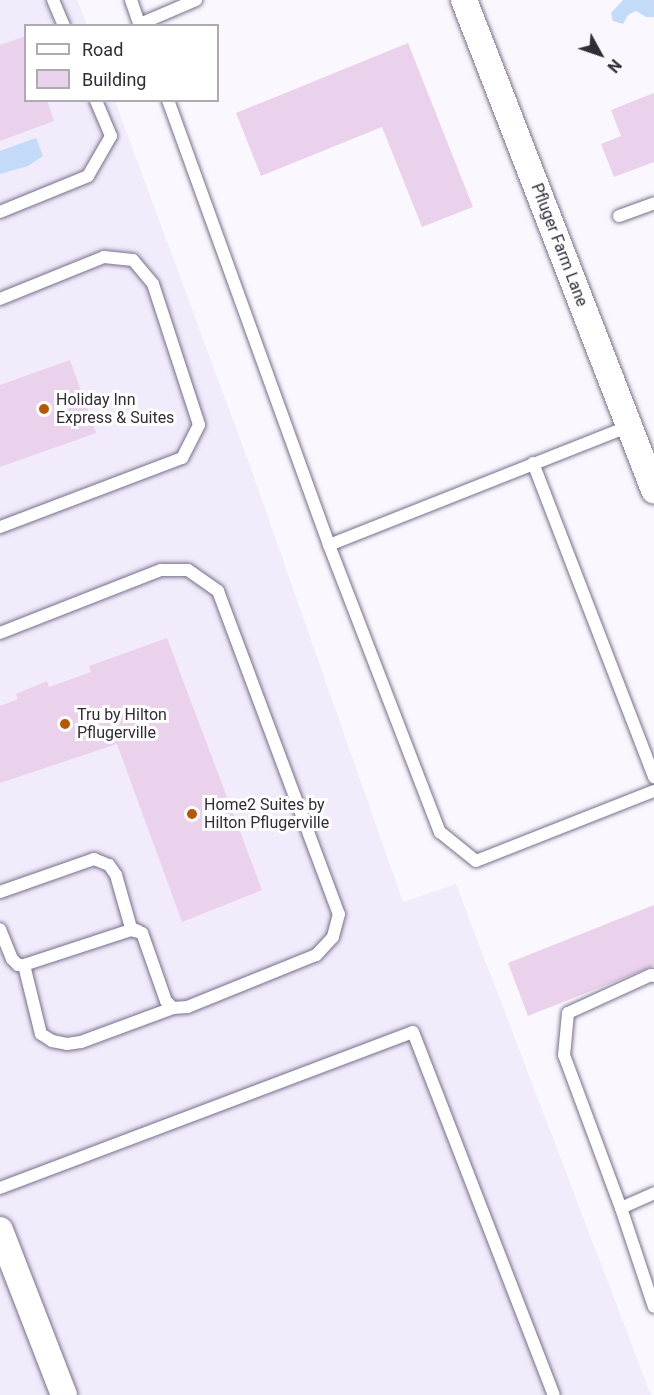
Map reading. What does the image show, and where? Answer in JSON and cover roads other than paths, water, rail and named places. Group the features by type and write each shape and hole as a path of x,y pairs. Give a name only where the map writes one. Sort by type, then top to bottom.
{"street":[{"name":"Pfluger Farm Lane","path":"464,0 654,490"},
{"path":"0,1230 64,1395"}],"lane":[{"path":"53,0 63,24"},
{"path":"131,0 140,24"},
{"path":"142,24 196,0"},
{"path":"0,212 88,176 111,136 97,102"},
{"path":"169,102 329,545 440,832 476,861 654,790"},
{"path":"620,216 654,203"},
{"path":"0,299 104,257 133,260 153,284 199,425 182,458 0,527"},
{"path":"329,545 629,426"},
{"path":"533,464 654,777"},
{"path":"0,633 161,570 188,570 218,591 339,915 333,937 316,955 187,1007 172,1008 81,1042 67,1044 52,1041 41,1034 24,965"},
{"path":"0,892 94,859 109,865 116,875 131,928 142,933 166,1001 172,1008"},
{"path":"0,929 12,959 18,965 131,930 142,933"},
{"path":"654,976 651,975 568,1013 564,1055 621,1208 654,1307"},
{"path":"0,1188 413,1032 554,1395"},
{"path":"621,1208 654,1193"}],"water":[{"path":"623,0 654,0 654,17 646,17 636,11 628,15 623,24 613,21 611,13"},
{"path":"36,138 43,156 28,166 0,174 0,151"}],"place":[{"name":"Holiday Inn Express & Suites","path":"44,409"},
{"name":"Tru by Hilton Pflugerville","path":"65,724"},
{"name":"Home2 Suites by Hilton Pflugerville","path":"192,814"}]}
